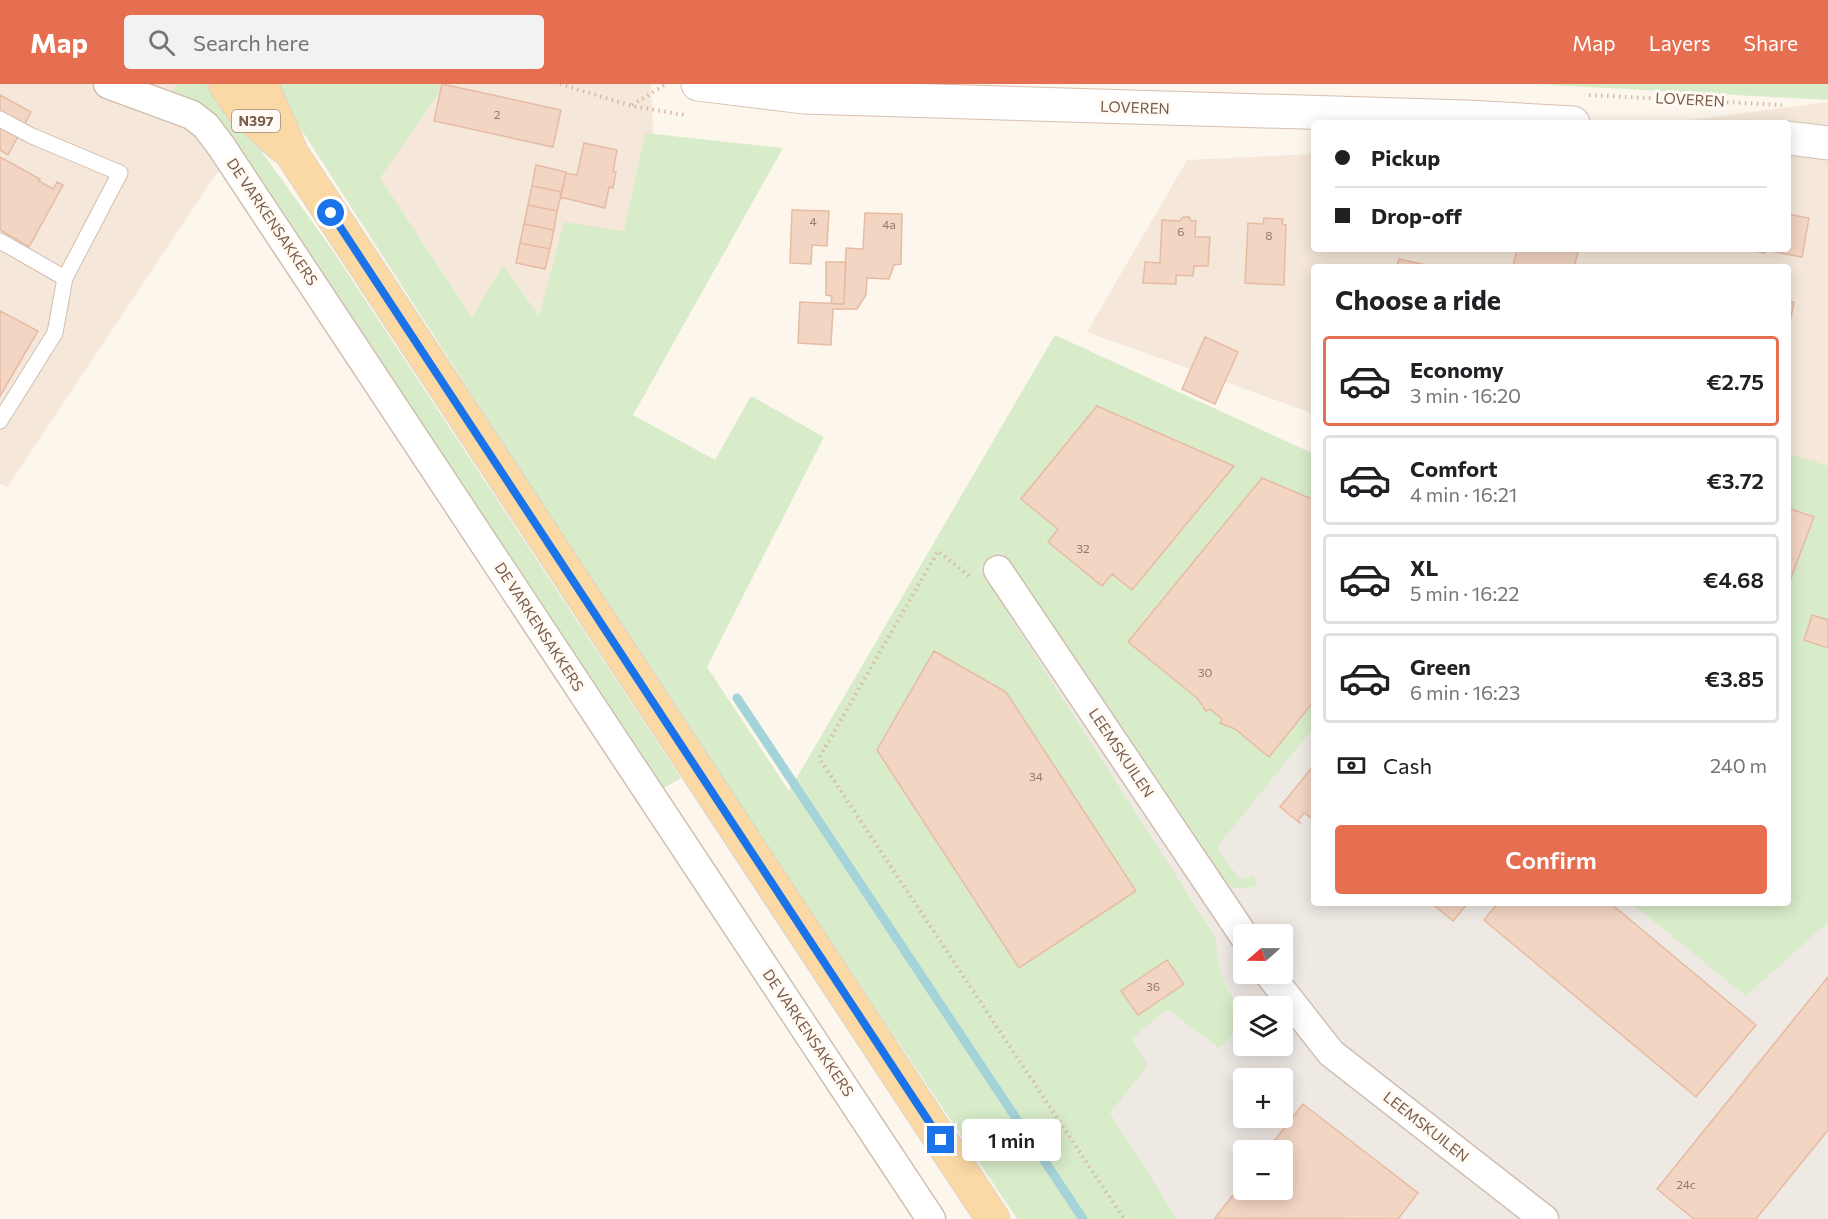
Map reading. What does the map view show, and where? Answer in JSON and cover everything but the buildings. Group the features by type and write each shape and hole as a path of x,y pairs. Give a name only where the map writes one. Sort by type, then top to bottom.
{"main road":[{"name":"N397","path":"225,84 243,110 292,154"},
{"name":"N397","path":"261,84 292,154 993,1219"}],"street":[{"name":"DE VARKENSAKKERS","path":"108,84 192,115 206,126 221,146 931,1219"},
{"name":"LOVEREN","path":"698,84 804,97 1466,117 1580,109"},
{"path":"1791,138 1828,142"},
{"name":"LEEMSKUILEN","path":"999,570 1236,924"},
{"name":"LEEMSKUILEN","path":"1277,984 1331,1053 1544,1219"}],"lane":[{"path":"0,119 32,136 120,174 65,278 55,333 0,421"},
{"path":"0,241 65,278"}],"path":[{"path":"560,84 632,106 690,116"},
{"path":"632,106 666,84"},
{"name":"LOVEREN","path":"1580,109 1787,106"},
{"path":"999,570 972,578 938,551 819,758 1125,1219"}],"shaded area":[{"path":"0,84 651,84 658,232 482,371 314,130 217,173 7,487 0,484"},
{"path":"1828,102 1828,479 1791,472 1791,264 1311,264 1311,413 1087,332 1187,160 1311,154 1311,252 1791,252 1791,120 1690,120"},
{"path":"1066,387 1311,473 1311,906 1791,906 1791,871 1828,479 1828,1219 1157,1219 834,749"}],"green space":[{"path":"179,84 213,84 331,248 681,778 654,794 419,436 167,94"},
{"path":"272,84 445,84 380,178 472,317 503,265 539,316 564,222 624,231 645,133 783,148 633,415 715,460 751,396 824,437 707,667 789,791 1055,335 1311,453 1311,731 1217,847 1240,880 1254,876 1257,887 1233,888 1217,874 1002,552 979,568 1216,938 1222,977 1233,997 1233,1034 1219,1048 1167,1009 1132,1039 1148,1065 1110,1113 1177,1219 1017,1219 667,698"},
{"path":"1534,84 1828,84 1828,100"},
{"path":"1791,454 1828,466 1828,922 1746,996 1635,906 1791,906"}],"waterway":[{"path":"737,698 1083,1219"}],"route":[{"path":"331,213 941,1140"}]}
